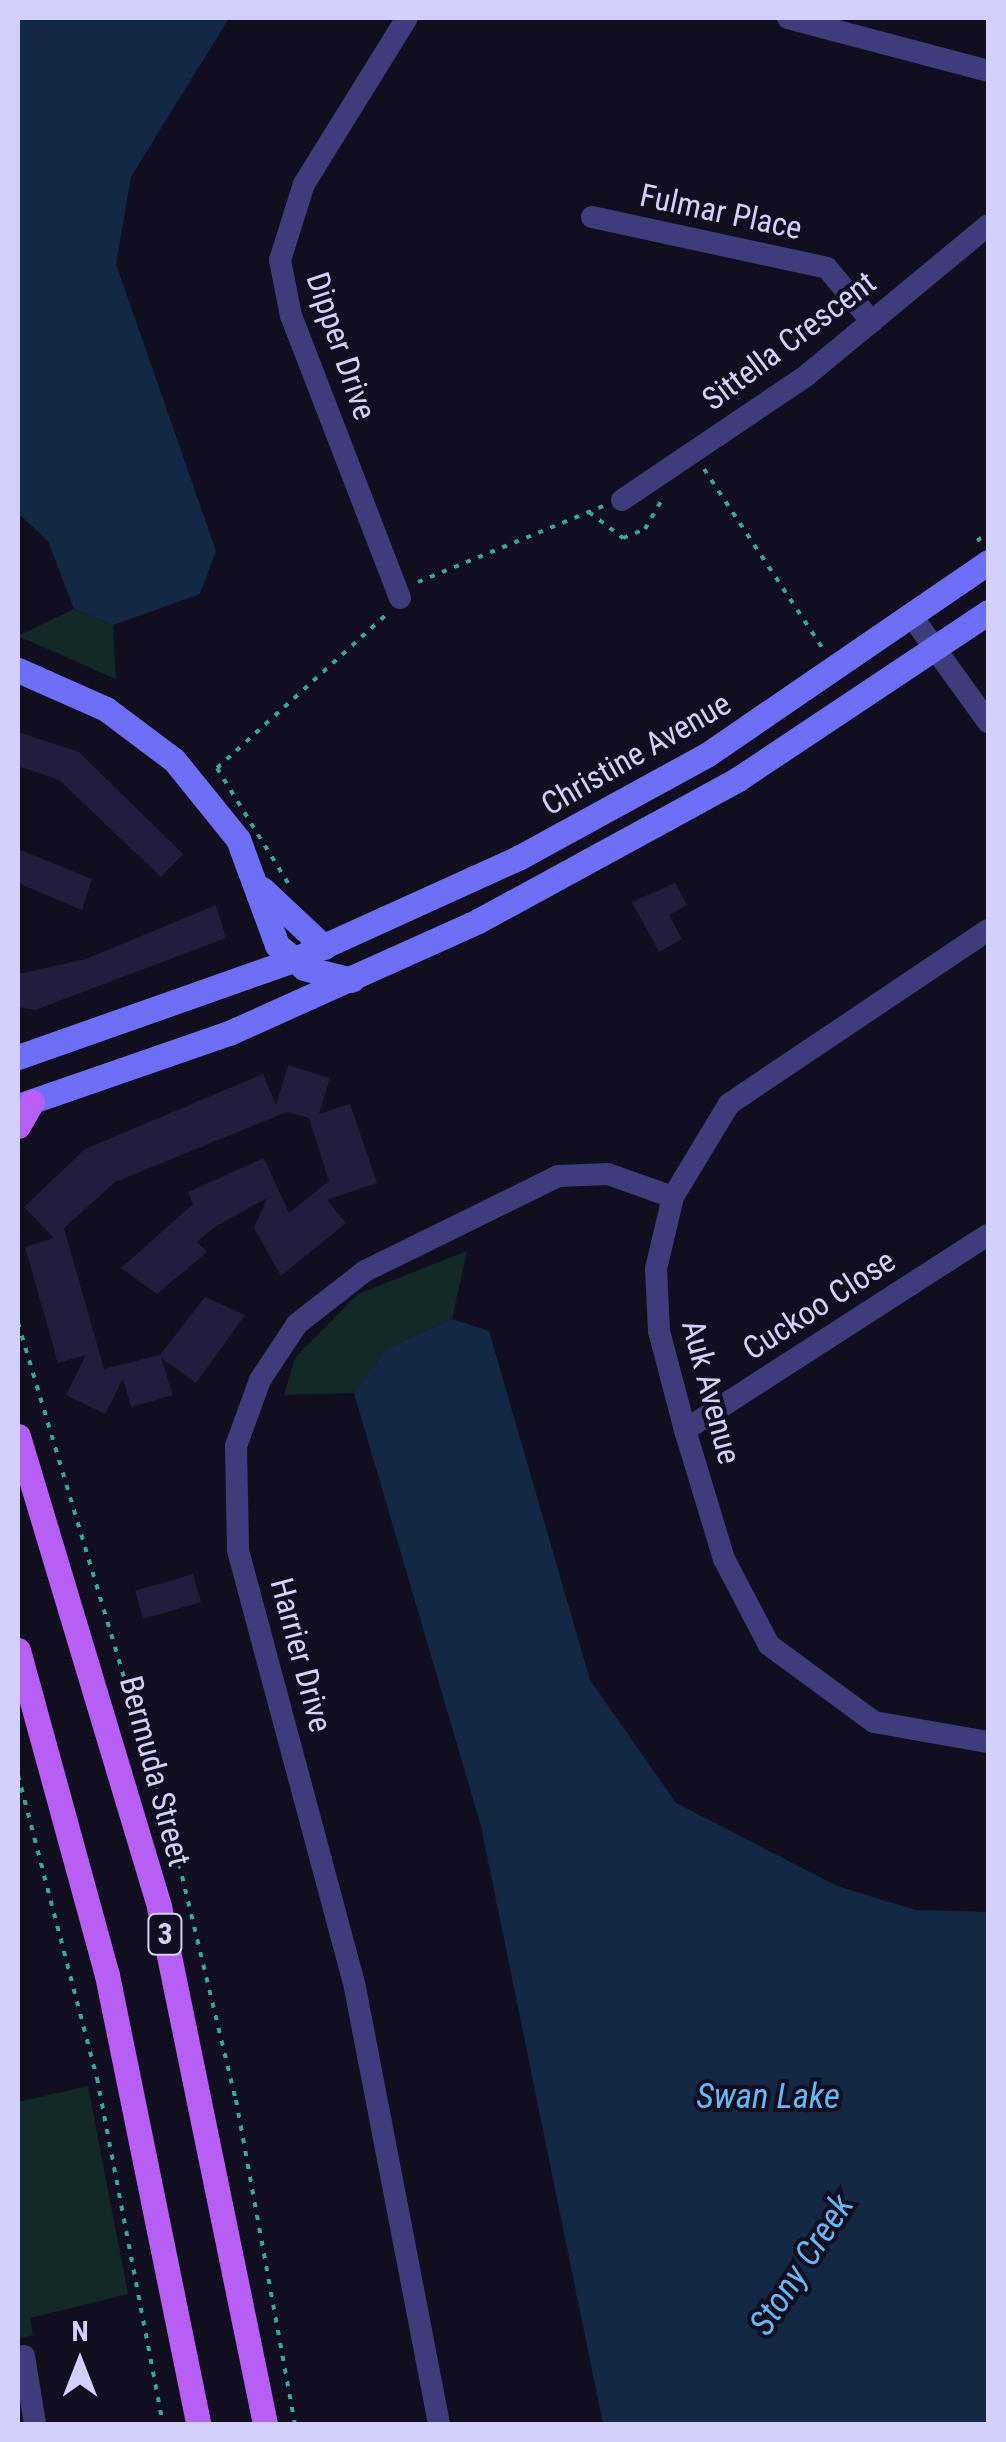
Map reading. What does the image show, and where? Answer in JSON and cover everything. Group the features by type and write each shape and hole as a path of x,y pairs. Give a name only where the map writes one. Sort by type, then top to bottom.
{"main road":[{"path":"18,1126 25,1104"},
{"name":"Bermuda Street","path":"18,1436 159,1907 265,2424"},
{"name":"3","path":"18,1650 107,1975 198,2424"}],"street":[{"name":"Dipper Drive","path":"400,598 291,316 280,260 304,184 406,18"},
{"path":"788,18 988,71"},
{"name":"Fulmar Place","path":"592,217 827,268 872,322"},
{"name":"Sittella Crescent","path":"622,500 872,322 988,225"},
{"name":"Christine Avenue","path":"18,1056 324,947 520,857 708,754 913,618 988,562"},
{"path":"25,1104 352,980 620,848 938,649 988,612"},
{"path":"913,618 988,722"},
{"path":"18,670 106,709 174,760 238,839 262,888 270,930 291,960 352,980"},
{"path":"520,857 606,827 621,831 620,848"},
{"path":"262,888 324,947"},
{"name":"Auk Avenue","path":"988,930 763,1074 708,1128 672,1197 656,1302 685,1430 724,1559 768,1645 874,1722 988,1742"},
{"name":"Harrier Drive","path":"439,2424 355,1987 238,1549 236,1446 278,1350 354,1277 558,1176 608,1174 672,1197"},
{"name":"Cuckoo Close","path":"685,1430 988,1235"},
{"path":"24,2356 35,2424"}],"path":[{"path":"694,452 826,653 809,663"},
{"path":"217,768 400,598 432,574 622,500"},
{"path":"18,1775 97,2078 163,2424"}],"green space":[{"path":"74,609 113,625 116,679 18,636"},
{"path":"467,1251 452,1319 387,1348 354,1393 284,1395 295,1358 358,1294"},
{"path":"88,2086 128,2294 30,2318 33,2335 18,2339 18,2102"}],"water":[{"path":"18,18 229,18 131,177 116,264 216,551 200,594 113,625 74,609 48,541 18,513"},
{"name":"Swan Lake","path":"452,1319 489,1331 590,1680 676,1803 837,1886 916,1910 988,1912 988,2424 603,2424 481,1826 354,1393 387,1348"}],"building":[{"path":"18,732 79,752 183,854 161,877 59,780 18,766"},
{"path":"18,849 92,879 82,910 18,883"},
{"path":"675,883 687,905 669,915 682,939 659,952 632,902"},
{"path":"216,905 226,938 35,1010 18,1007 18,974 86,959"},
{"path":"288,1065 330,1078 319,1114 350,1104 377,1183 327,1200 346,1223 281,1276 254,1228 267,1198 213,1228 197,1242 207,1252 157,1294 121,1268 193,1204 188,1192 264,1158 289,1213 329,1181 309,1118 287,1112 115,1182 64,1228 104,1369 160,1355 205,1297 245,1315 196,1383 161,1358 173,1395 131,1407 123,1379 105,1414 66,1395 86,1355 58,1363 25,1247 54,1238 24,1207 85,1149 263,1074 276,1105"},
{"path":"193,1574 201,1602 143,1619 135,1591"}],"water label":[{"name":"Stony Creek","path":"802,2265"}]}
